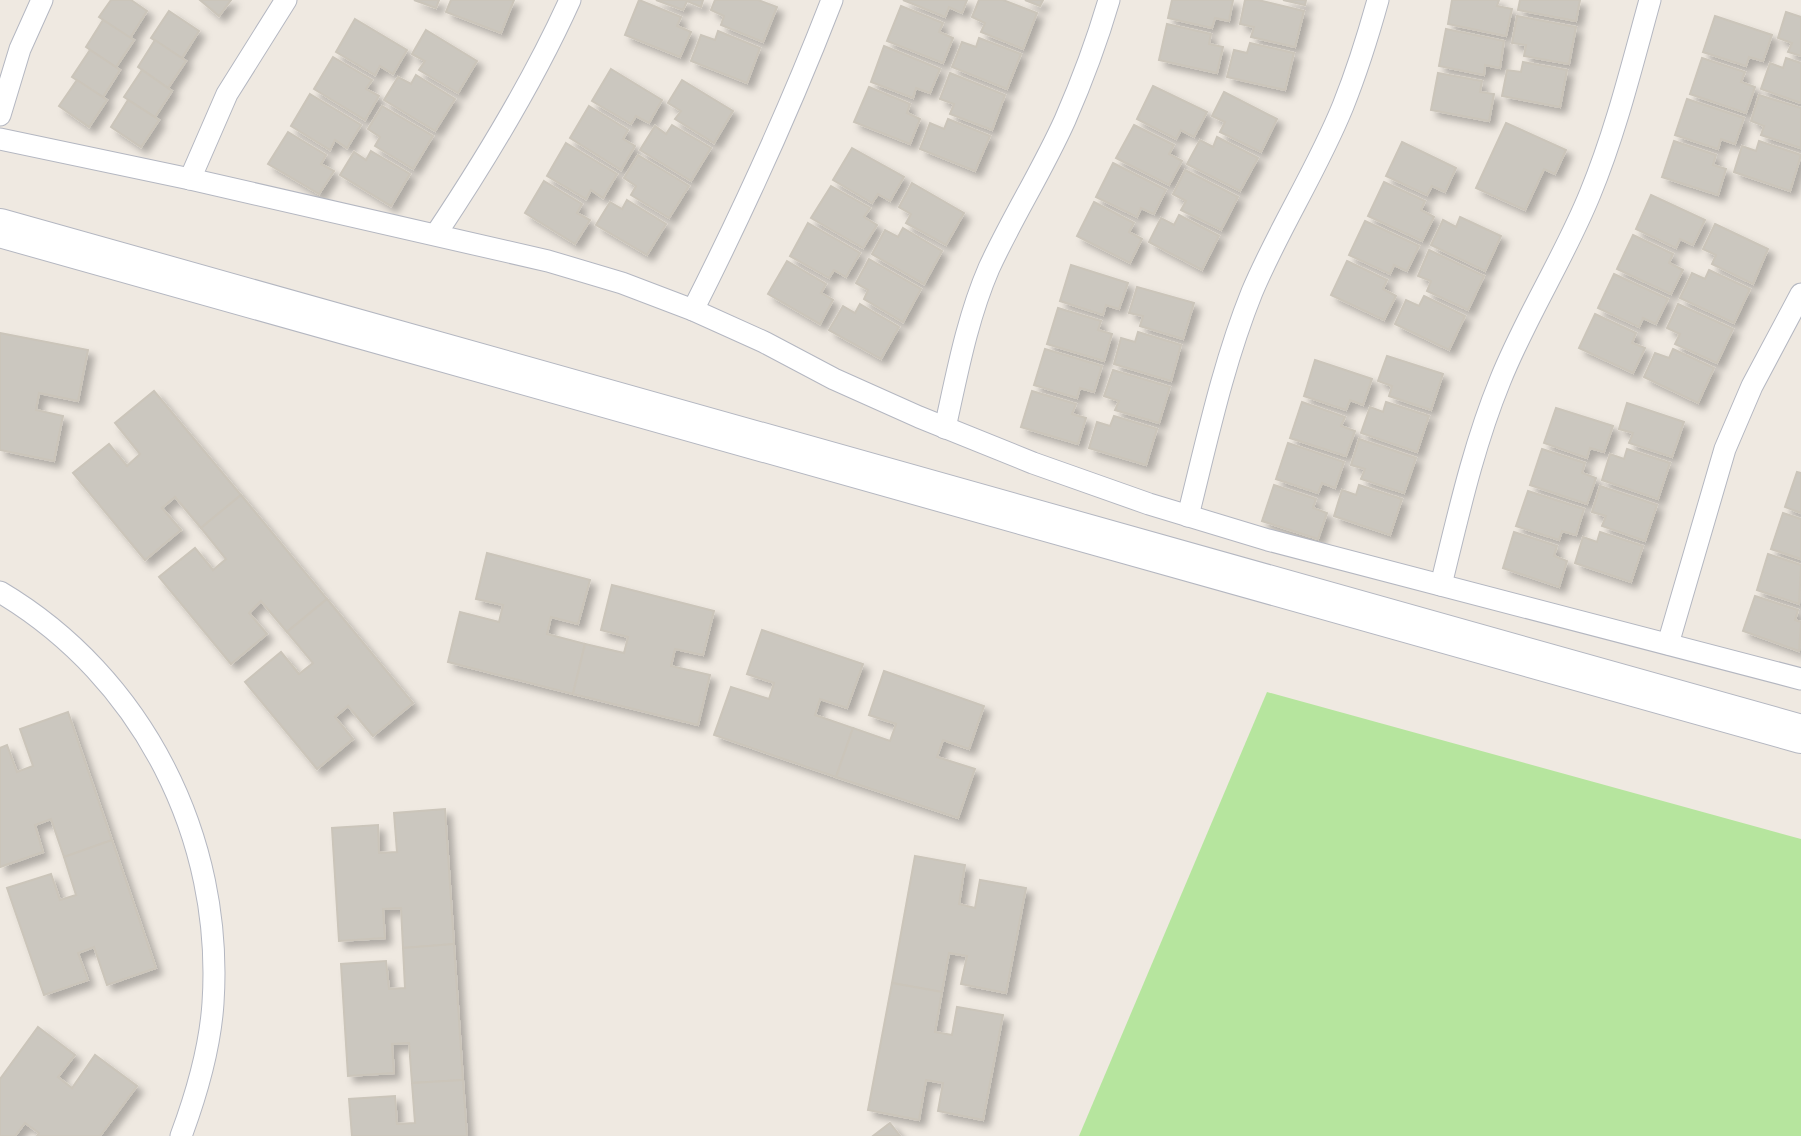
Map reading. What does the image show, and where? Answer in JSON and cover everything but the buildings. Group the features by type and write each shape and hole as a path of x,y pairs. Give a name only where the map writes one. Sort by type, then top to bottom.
{"street":[{"path":"0,228 1801,734"}],"lane":[{"path":"0,116 20,49 42,0"},
{"path":"190,179 227,94 286,0"},
{"path":"436,234 480,168 520,99 570,0"},
{"path":"693,310 779,131 832,0"},
{"path":"945,428 962,348 988,270 1064,123 1096,45 1109,0"},
{"path":"1188,516 1228,355 1281,228 1342,108 1365,46 1378,0"},
{"path":"1441,586 1476,444 1500,379 1590,196 1613,133 1650,0"},
{"path":"0,139 436,234 548,261 622,283 693,310 764,342 834,379 945,428 1033,463 1188,516 1441,586 1801,678"},
{"path":"1668,644 1725,449 1752,386 1801,294"},
{"path":"0,592 56,631 121,697 170,776 188,819 201,863 210,909 214,956 213,1004 195,1097 181,1136"}],"green space":[{"path":"1267,692 1801,839 1801,1136 1079,1136"}]}
